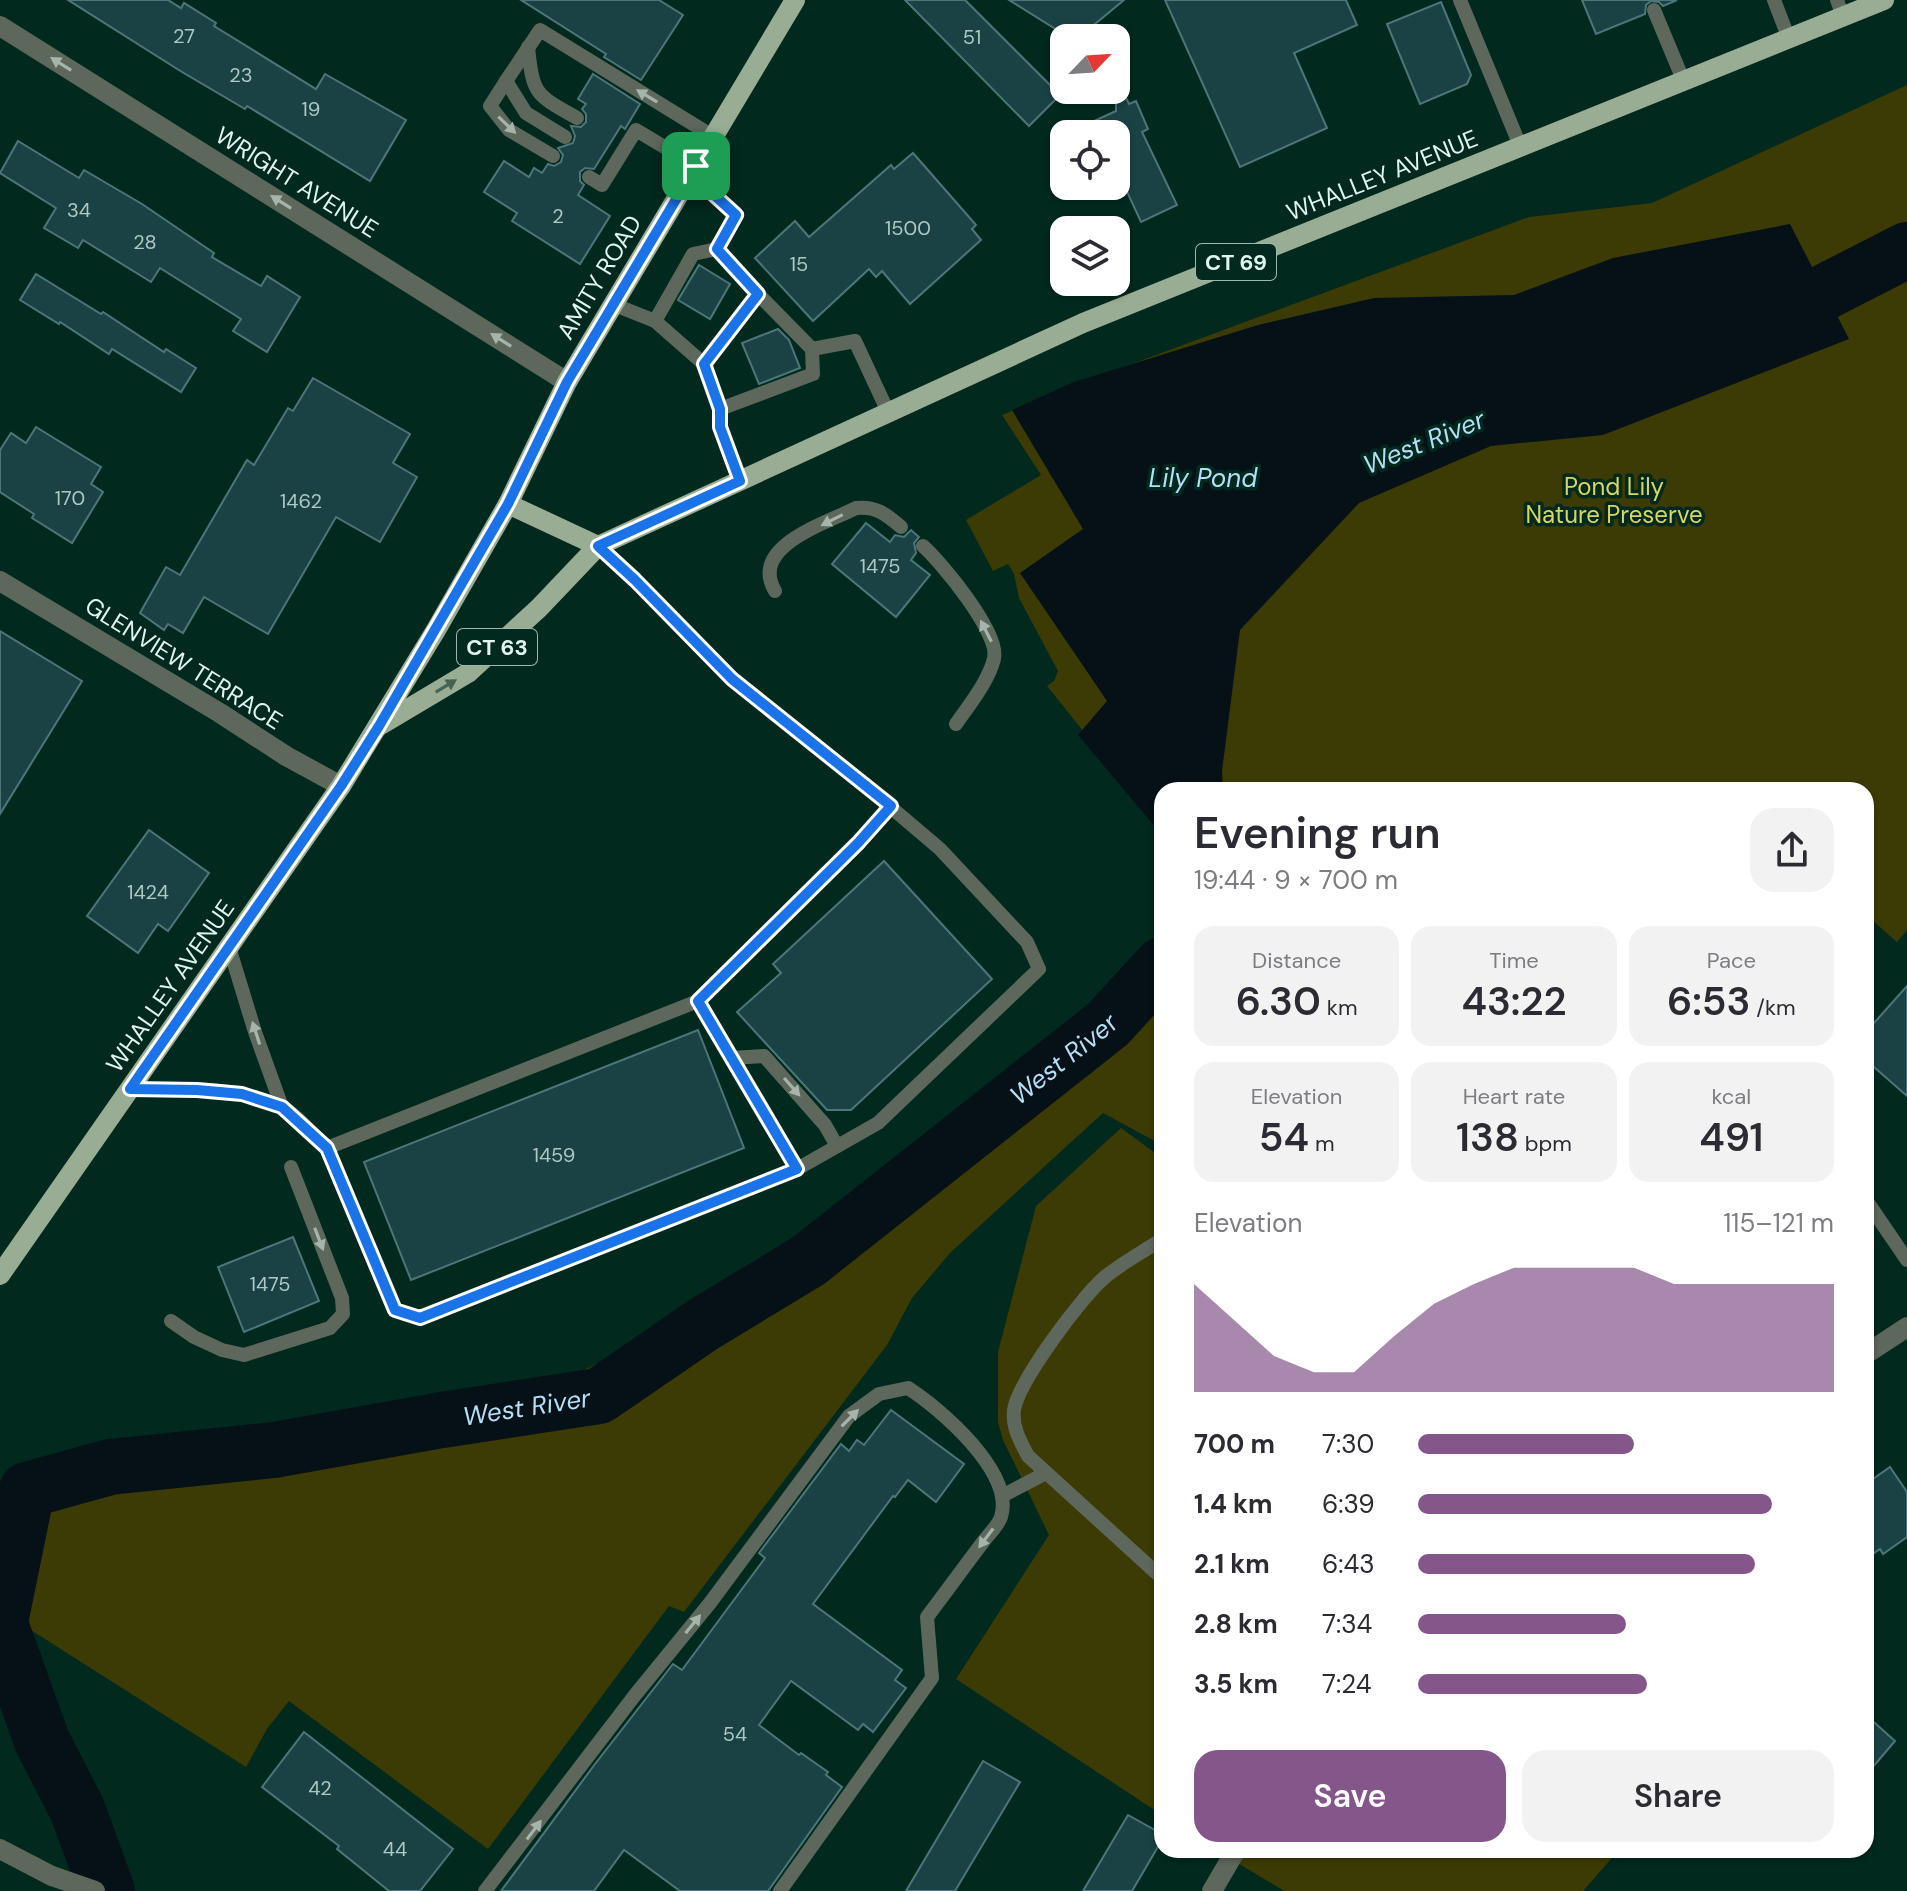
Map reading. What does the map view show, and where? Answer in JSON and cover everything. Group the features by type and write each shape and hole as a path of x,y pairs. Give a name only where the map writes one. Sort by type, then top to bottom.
{"main road":[{"name":"AMITY ROAD","path":"508,504 567,382 795,0"},
{"name":"WHALLEY AVENUE","path":"379,726 468,673 539,608 598,546 1083,323 1789,39 1840,8 1884,0"},
{"name":"WHALLEY AVENUE","path":"0,1275 341,786 508,504"},
{"path":"508,504 598,546"}],"street":[{"name":"WRIGHT AVENUE","path":"0,26 567,382"},
{"name":"GLENVIEW TERRACE","path":"0,581 286,756 341,786"},
{"path":"1874,1349 1907,1327"},
{"path":"0,1849 52,1876 95,1891"},
{"path":"1212,1891 1231,1858"}],"lane":[{"path":"1460,0 1521,148"},
{"path":"1774,0 1789,39"},
{"path":"1654,10 1684,82"},
{"path":"553,156 509,130 490,106 540,30 714,137"},
{"path":"528,47 531,83 542,98 577,118"},
{"path":"506,81 526,113 565,137"},
{"path":"589,177 602,185 613,168 620,142 636,130 696,166 712,193 736,215 717,249 693,254 655,321"},
{"path":"600,159 613,168"},
{"path":"717,249 812,349 813,374 720,409"},
{"path":"704,364 758,294"},
{"path":"615,305 655,321 704,364 720,409 720,427 740,481"},
{"path":"812,349 855,341 889,414"},
{"path":"775,591 768,579 771,560 780,547 856,508 870,507 884,513 901,527"},
{"path":"130,1089 242,1094 282,1107 327,1148 395,1310 420,1318 797,1169 878,1123 1039,969 1027,942 940,849 732,679 598,546"},
{"path":"923,546 936,557 982,622 994,647 995,658 956,724"},
{"path":"327,1148 698,1001 858,843 891,806"},
{"path":"229,947 282,1107"},
{"path":"698,1001 797,1169"},
{"path":"732,1058 764,1056 825,1125 837,1146"},
{"path":"171,1321 194,1337 222,1350 244,1355 330,1328 343,1314 342,1298 291,1167"},
{"path":"1874,1212 1907,1260"},
{"path":"1154,1244 1105,1277 1084,1299 1024,1383 1014,1409 1015,1430 1028,1456 1154,1571"},
{"path":"485,1891 635,1695 719,1592 849,1416 879,1394 908,1388 935,1406 963,1433 996,1479 1002,1496 1001,1518 927,1617 932,1678 780,1891"},
{"path":"1002,1496 1046,1473"}],"green space":[{"name":"Pond Lily Nature Preserve","path":"1907,85 1907,930 1897,942 1874,922 1874,782 1154,782 1154,819 1047,686 1054,681 1058,671 1019,598 1014,574 1008,564 993,571 966,520 1041,475 1002,415 1075,385 1529,217 1652,203"},
{"path":"1154,978 1154,1141 1103,1113 950,1253 912,1298 887,1345 684,1612 669,1606 488,1849 289,1701 267,1729 246,1767 1,1611 14,1550 32,1523 75,1479 125,1460 580,1372 762,1281 953,1134 1023,1070"},
{"path":"1121,1128 1154,1152 1154,1810 956,1679 1049,1535 1003,1440 998,1422 998,1352 1036,1206"},
{"path":"1229,1858 1612,1858 1583,1891 1284,1891"}],"water":[{"name":"Lily Pond","path":"1790,224 1849,339 1603,435 1491,446 1359,503 1240,630 1223,782 1154,782 1154,825 1078,735 1107,701 1020,573 1083,529 1012,410 1074,382 1258,325 1374,298 1514,295 1613,258"}],"building":[{"path":"68,0 168,0 181,8 184,3 216,23 214,26 316,89 325,74 406,120 370,181 247,106 245,109 182,72"},
{"path":"521,0 659,0 683,15 641,80"},
{"path":"905,0 965,0 1050,85 1051,104 1029,126"},
{"path":"1009,0 1124,0 1095,24 1050,26"},
{"path":"1165,0 1346,0 1357,25 1294,53 1327,128 1240,167"},
{"path":"1582,0 1677,0 1663,6 1651,1 1646,5 1645,14 1596,34"},
{"path":"1441,2 1471,75 1467,84 1420,104 1387,24"},
{"path":"593,74 640,104 625,129 621,126 594,169 585,168 580,172 580,181 584,185 578,195 610,216 580,264 512,221 517,213 484,192 504,161 529,177 534,168 542,173 548,164 554,166 561,162 563,155 558,148 573,143 575,136 571,126 581,127 586,122 582,109 586,104 578,99"},
{"path":"1136,101 1148,129 1142,132 1177,205 1141,222 1130,198 1130,120 1096,120 1116,111 1116,104"},
{"path":"18,141 79,178 84,170 142,204 214,253 212,257 261,286 267,276 300,297 267,352 233,331 241,319 160,268 151,282 83,240 78,248 44,228 56,208 0,173"},
{"path":"913,153 976,225 972,229 981,240 910,304 882,271 876,277 869,269 813,321 755,258 795,221 809,237 891,165 894,169"},
{"path":"699,265 730,284 710,319 678,300"},
{"path":"36,274 101,314 103,312 164,352 166,349 196,368 181,392 112,349 109,354 20,300"},
{"path":"778,329 789,340 800,368 759,384 742,343"},
{"path":"313,378 410,434 393,463 417,477 380,542 336,517 268,634 204,597 183,633 168,624 164,630 140,613 166,567 180,575 247,460 254,465 288,408 293,411"},
{"path":"36,427 101,467 91,484 103,492 72,543 32,518 34,514 0,492 0,450 11,433 26,443"},
{"path":"866,523 890,542 895,535 904,537 911,530 919,537 914,543 916,553 911,560 930,575 896,617 832,564"},
{"path":"0,631 82,681 0,814"},
{"path":"149,830 209,873 168,931 158,924 138,953 87,916"},
{"path":"884,861 992,979 851,1110 827,1110 737,1012 781,973 773,964"},
{"path":"1907,986 1907,1096 1874,1067 1874,1023"},
{"path":"698,1030 744,1148 411,1280 364,1162"},
{"path":"293,1237 319,1301 244,1332 218,1267"},
{"path":"891,1410 964,1464 936,1502 908,1480 813,1604 902,1670 895,1680 906,1688 873,1732 863,1724 858,1730 791,1681 759,1725 828,1772 826,1775 842,1787 768,1891 680,1891 624,1850 594,1891 501,1891 673,1664 682,1670 765,1558 759,1553 841,1444 849,1451 857,1440 864,1445"},
{"path":"1890,1467 1907,1492 1907,1537 1883,1554 1880,1549 1874,1553 1874,1478"},
{"path":"1874,1722 1895,1741 1874,1766"},
{"path":"304,1732 453,1849 420,1891 389,1891 337,1849 339,1846 262,1787"},
{"path":"983,1761 1020,1782 955,1891 906,1891"},
{"path":"1128,1815 1154,1830 1154,1854 1132,1891 1083,1891"}],"waterway":[{"name":"West River","path":"1752,320 1815,297 1907,250"},
{"name":"West River","path":"0,1622 27,1490 110,1467 274,1450 599,1396 704,1324 808,1261 1108,1024 1154,974"},
{"name":"West River","path":"0,1624 42,1741 77,1809 107,1891"}],"route":[{"path":"696,166 712,193 736,215 717,249 758,294 704,364 720,409 720,427 740,481 598,546 732,679 891,806 858,843 698,1001 797,1169 420,1318 395,1310 327,1148 282,1107 242,1094 130,1089 341,786 379,726 508,504 567,382 696,166"}]}
